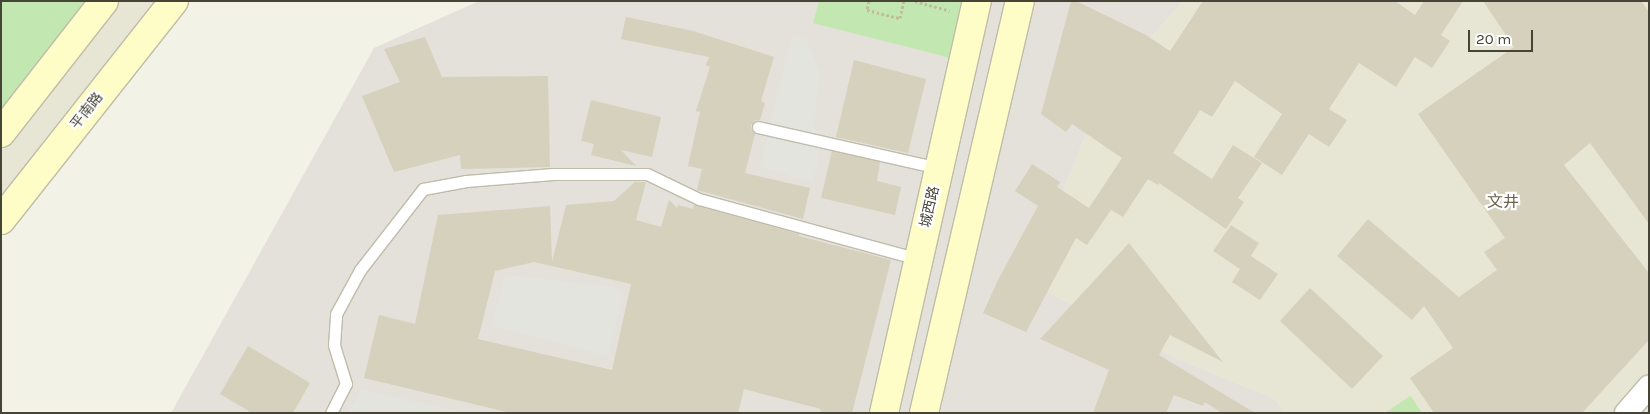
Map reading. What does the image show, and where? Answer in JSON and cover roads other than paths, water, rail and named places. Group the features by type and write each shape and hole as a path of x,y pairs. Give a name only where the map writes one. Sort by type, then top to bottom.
{"main road":[{"path":"1,133 104,1"},
{"name":"平南路","path":"1,220 174,1"},
{"path":"924,413 1020,1"},
{"name":"城西路","path":"884,413 975,9"}],"street":[{"path":"1626,413 1649,387"}],"lane":[{"path":"758,127 939,168"},
{"path":"331,413 346,384 334,345 336,314 360,270 423,189 466,181 553,174 647,174 699,199 919,259"}],"district":[{"name":"文井","path":"1503,202"}]}
